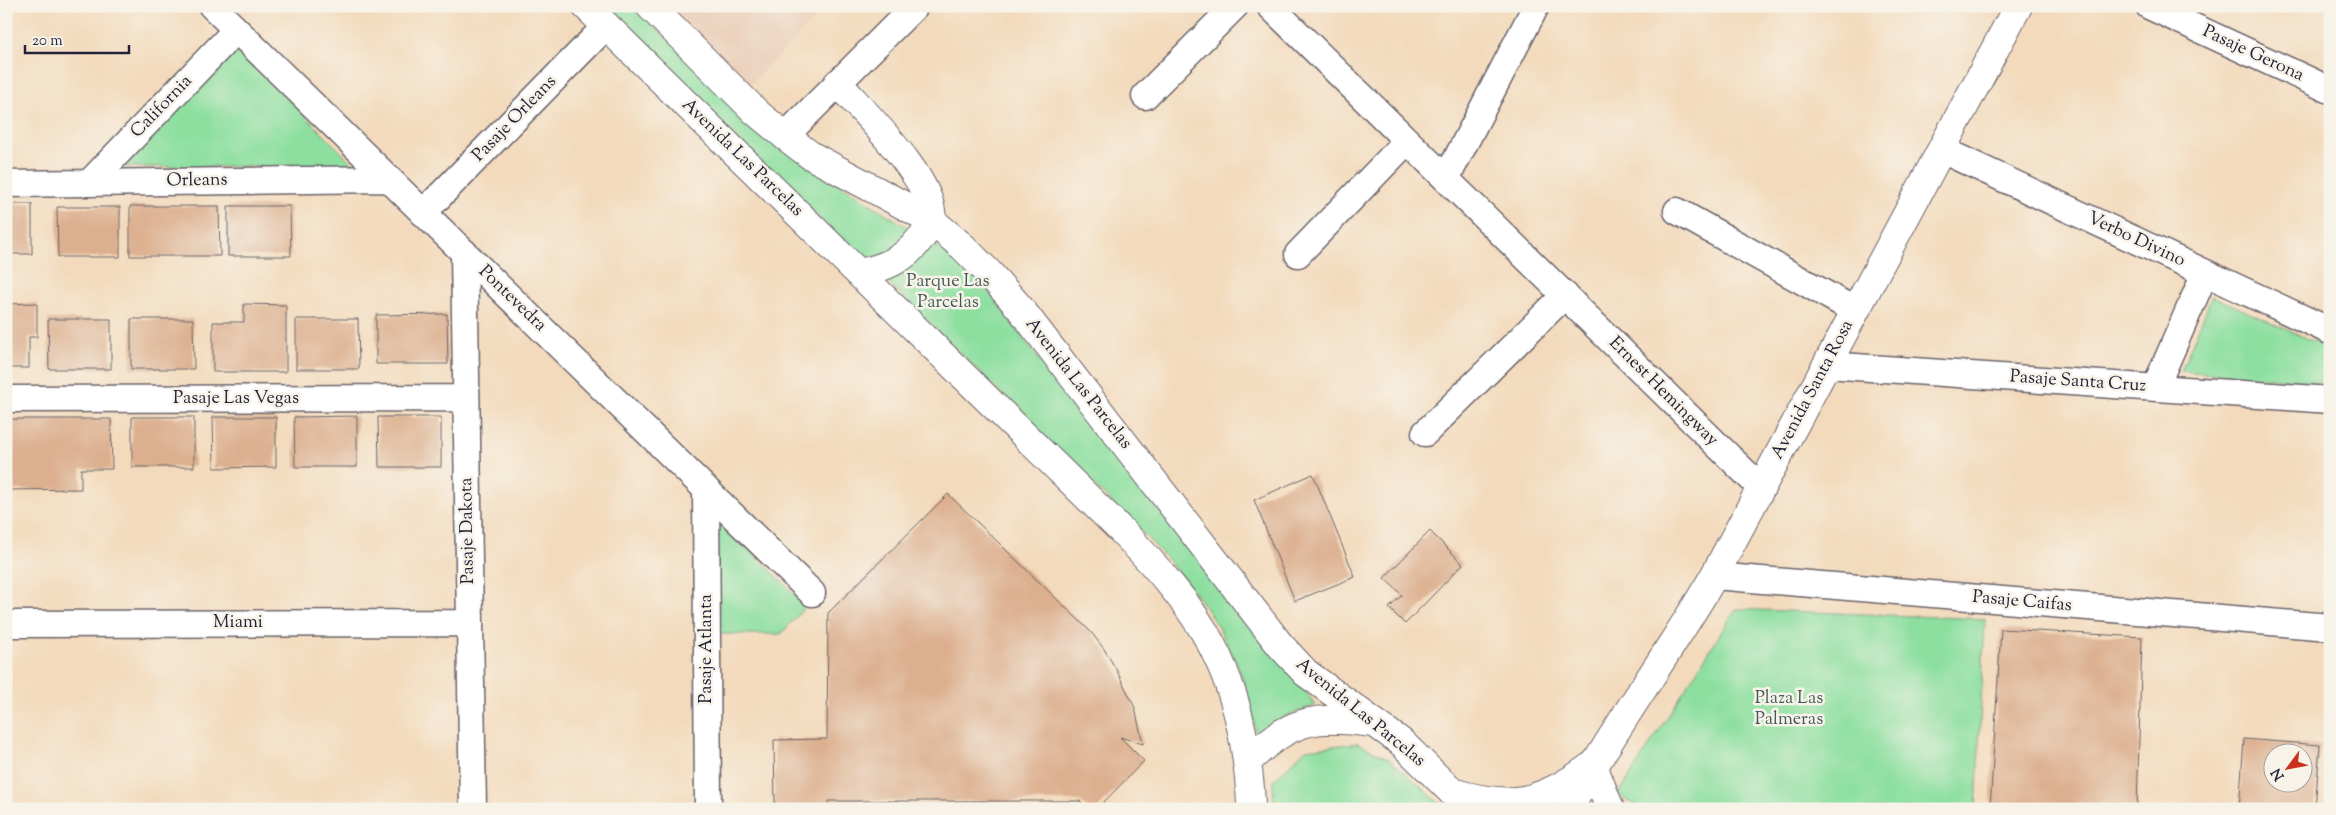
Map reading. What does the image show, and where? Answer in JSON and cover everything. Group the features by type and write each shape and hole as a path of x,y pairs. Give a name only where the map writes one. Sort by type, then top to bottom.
{"street":[{"name":"Pontevedra","path":"212,6 812,592"},
{"name":"Avenida Las Parcelas","path":"586,6 1122,531 1176,590 1213,644 1228,676 1238,708 1247,762 1251,809"},
{"name":"Avenida Las Parcelas","path":"650,6 757,113 785,136 810,155 931,220 963,247 1020,308 1280,645 1306,673 1401,742 1459,800"},
{"path":"785,136 915,6"},
{"path":"1145,96 1235,6"},
{"name":"Ernest Hemingway","path":"1270,6 1761,488"},
{"path":"1446,179 1536,6"},
{"name":"Avenida Santa Rosa","path":"1569,809 1593,765 1678,637 1714,576 2018,6"},
{"name":"Pasaje Gerona","path":"2149,6 2330,90"},
{"name":"Pasaje Orleans","path":"423,213 606,26"},
{"name":"California","path":"88,183 236,30"},
{"path":"838,83 918,176 928,195 931,220 922,237 906,255 892,263 860,273"},
{"path":"1298,254 1407,141"},
{"name":"Verbo Divino","path":"1942,150 2330,331"},
{"name":"Orleans","path":"6,184 389,179"},
{"path":"1677,211 1856,311"},
{"name":"Pasaje Dakota","path":"464,252 473,809"},
{"path":"2155,388 2205,273"},
{"path":"1425,433 1565,295"},
{"name":"Pasaje Santa Cruz","path":"1827,365 2330,400"},
{"name":"Pasaje Las Vegas","path":"6,399 466,398"},
{"name":"Pasaje Atlanta","path":"706,489 708,809"},
{"name":"Pasaje Caifas","path":"1714,576 2330,627"},
{"name":"Miami","path":"6,624 470,623"},
{"path":"1247,762 1273,738 1301,724 1337,718 1375,724"},
{"path":"1593,765 1610,809"},
{"name":"Avenida Santa Rosa","path":"1459,800 1491,802 1526,800 1555,790 1593,765"}],"shaded area":[{"path":"668,6 827,6 749,86"}],"green space":[{"name":"Parque Las Parcelas","path":"600,6 633,6 786,150 971,268 1043,365 1316,705 1284,717 1256,736 1247,692 1231,652 1210,614 1184,579 1155,546 900,293 866,263"},
{"path":"238,49 355,166 121,167"},
{"path":"2212,296 2330,349 2330,383 2181,371"},
{"path":"715,514 806,606 781,634 719,634"},
{"name":"Plaza Las Palmeras","path":"1736,609 1985,619 1976,809 1641,809 1618,795"},
{"path":"1358,743 1389,759 1446,809 1274,809 1273,781 1306,749"}],"building":[{"path":"6,204 32,204 32,254 6,254"},
{"path":"130,206 219,206 220,256 130,256"},
{"path":"228,206 290,206 291,256 228,256"},
{"path":"57,207 120,207 120,257 58,257"},
{"path":"37,303 37,337 29,337 29,368 6,368 6,304"},
{"path":"244,304 286,305 286,372 213,372 213,322 244,322"},
{"path":"447,314 448,364 376,364 376,315"},
{"path":"48,319 111,319 111,369 49,369"},
{"path":"131,319 193,319 194,369 131,369"},
{"path":"296,319 358,319 359,369 296,369"},
{"path":"357,416 357,467 295,467 294,417"},
{"path":"132,417 194,417 194,467 132,467"},
{"path":"213,417 276,417 276,467 214,468"},
{"path":"378,417 441,417 441,467 379,467"},
{"path":"6,419 111,419 112,469 81,469 81,489 6,490"},
{"path":"1313,474 1355,577 1295,601 1254,500"},
{"path":"948,494 1091,632 1104,649 1135,708 1143,744 1120,737 1144,761 1097,809 1088,809 1080,801 828,801 828,809 775,809 774,740 827,739 828,613"},
{"path":"1430,531 1463,564 1405,624 1389,608 1402,595 1384,578"},
{"path":"2001,629 2142,637 2137,809 1990,809"},
{"path":"2244,739 2282,742 2264,742 2264,792 2314,792 2314,745 2320,745 2315,809 2239,809"}]}
